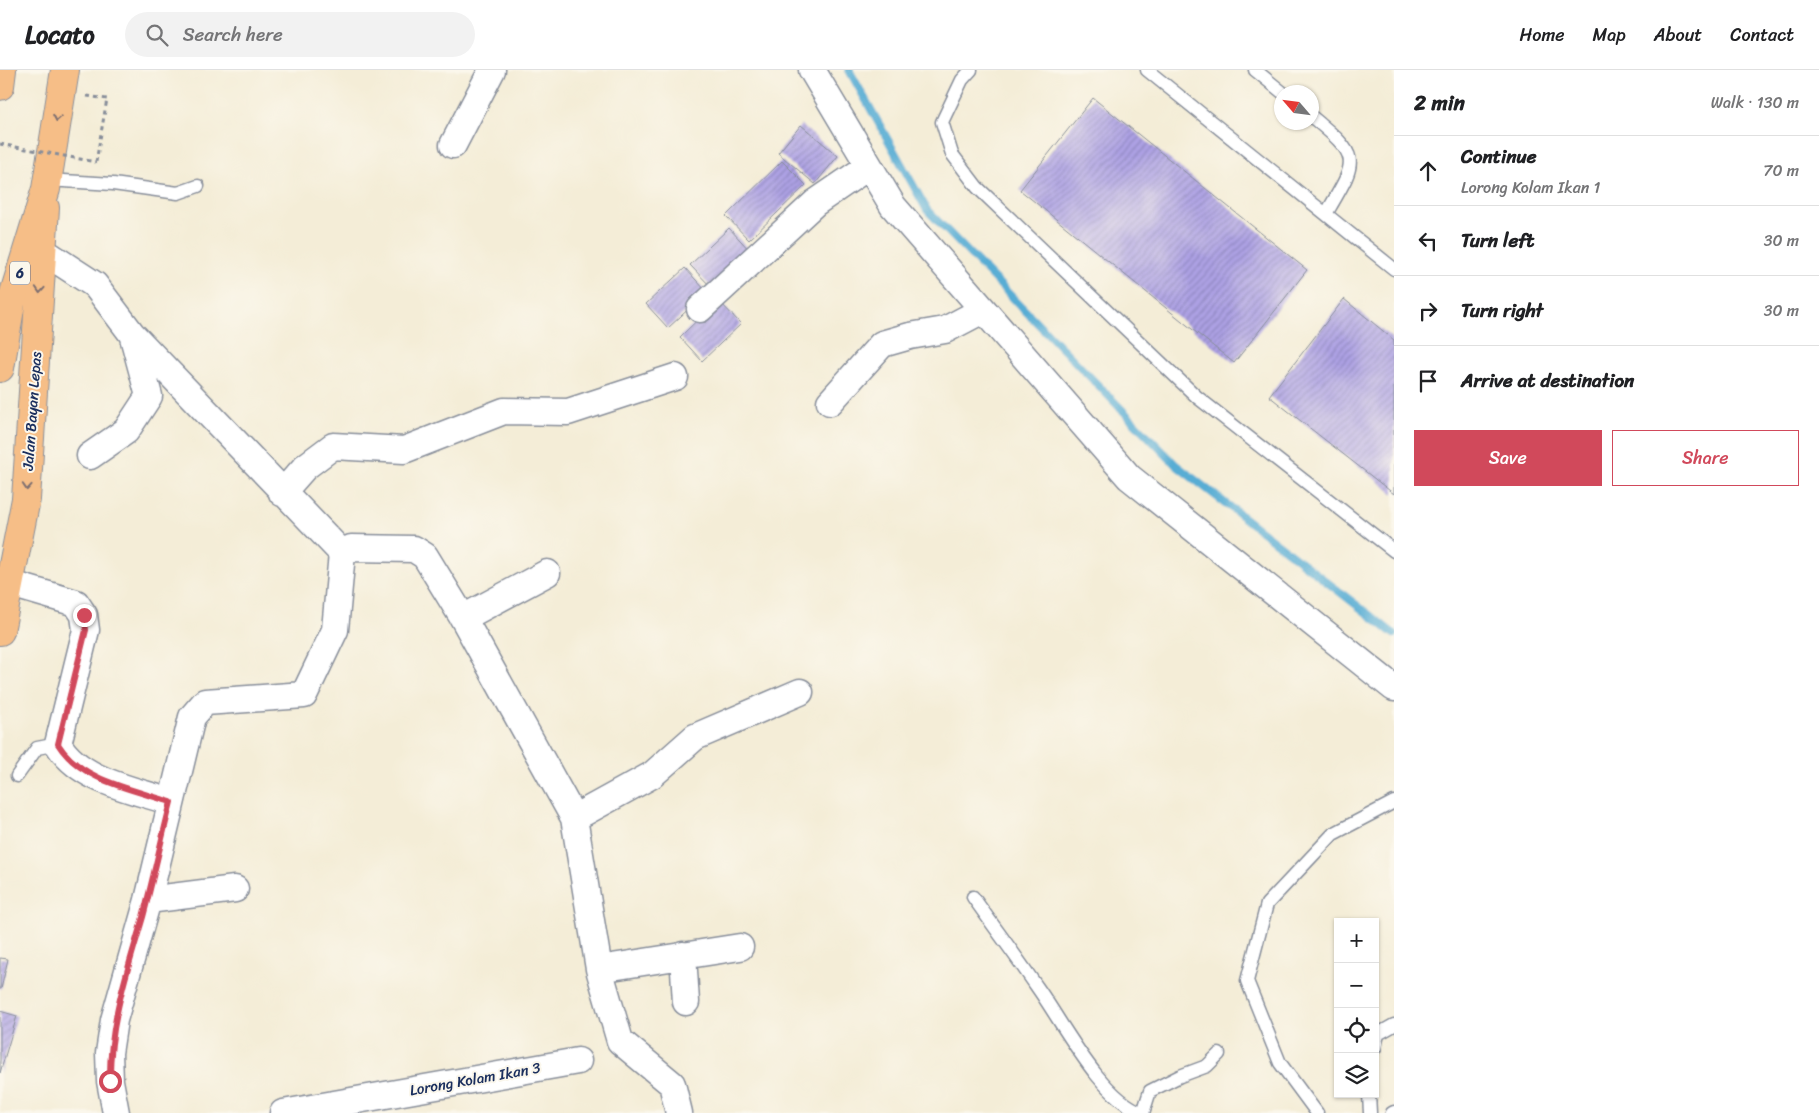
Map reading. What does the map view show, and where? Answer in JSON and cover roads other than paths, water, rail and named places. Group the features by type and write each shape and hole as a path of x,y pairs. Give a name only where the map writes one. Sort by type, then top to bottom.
{"main road":[{"path":"0,86 2,70"},
{"name":"Jalan Bayan Lepas","path":"0,368 11,303 46,184 66,70"},
{"name":"Jalan Bayan Lepas","path":"0,631 11,584 26,499 46,184"}],"street":[{"path":"453,145 492,70"},
{"path":"812,70 893,206 1129,477 1394,688"},
{"path":"700,309 815,203 869,166"},
{"path":"43,251 95,285 132,334 282,493 342,553"},
{"path":"830,402 882,344 910,336 945,330 983,310"},
{"path":"90,456 126,431 149,396 132,334"},
{"path":"282,493 305,467 332,446 404,450 504,411 568,412 674,377"},
{"path":"342,553 351,548 414,549 420,552 425,556 463,618 574,818 599,969 620,1041 672,1084 679,1113"},
{"path":"116,1113 110,1081 110,1053 114,1020 148,900 192,717 205,702 304,694 335,630 342,553"},
{"path":"463,618 547,573"},
{"path":"11,584 76,603 84,615 86,630 58,744 66,757 88,774 171,802"},
{"path":"574,818 652,775 695,737 800,692"},
{"path":"148,900 235,889"},
{"path":"599,969 740,947"},
{"path":"683,955 686,1002"},
{"name":"Lorong Kolam Ikan 3","path":"283,1113 578,1061"}],"lane":[{"path":"971,70 962,80 942,122 952,154 977,187 1197,397 1394,551"},
{"path":"1147,70 1394,268"},
{"path":"1254,70 1274,86"},
{"path":"1319,123 1340,140 1351,159 1349,176 1326,214"},
{"path":"46,184 113,184 178,193 198,186"},
{"path":"17,776 36,748 58,744"},
{"path":"1316,1113 1280,1063 1247,980 1267,904 1333,834 1394,802"},
{"path":"973,897 1086,1060 1107,1086 1132,1109 1143,1113 1150,1090 1207,1066 1219,1054"},
{"path":"1379,1033 1394,1025"},
{"path":"1369,1098 1370,1113"}],"waterway":[{"path":"849,70 927,210 1176,465 1394,634"}]}
